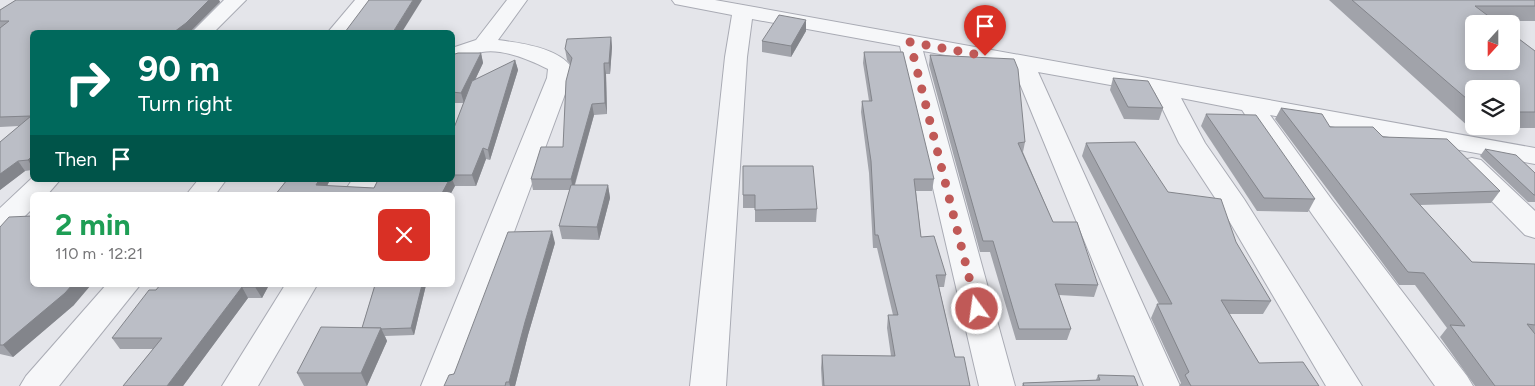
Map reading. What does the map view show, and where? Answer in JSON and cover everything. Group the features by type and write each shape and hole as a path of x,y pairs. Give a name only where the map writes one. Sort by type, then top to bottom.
{"street":[{"path":"204,30 236,0"},
{"path":"340,30 366,0"},
{"path":"455,56 484,44 517,0"},
{"path":"682,0 1535,156"},
{"path":"708,386 736,57 743,11"},
{"path":"910,42 997,386"},
{"path":"439,386 559,78 561,68 556,61 541,56 484,44"},
{"path":"1022,62 1162,386"},
{"path":"1164,89 1192,143 1234,205 1344,386"},
{"path":"1250,104 1322,207 1456,386"},
{"path":"1446,140 1535,228"},
{"path":"34,192 45,182"},
{"path":"203,192 211,182"},
{"path":"0,224 30,196"},
{"path":"38,386 122,287"},
{"path":"240,386 300,287"}],"building":[{"path":"16,0 209,0 177,30 30,30 30,116 0,117 0,28 9,21 0,21 0,10"},
{"path":"369,0 413,0 394,30 346,30"},
{"path":"1352,0 1535,0 1535,6 1475,6 1487,15 1465,15 1465,70 1520,70 1520,40 1535,51 1535,112 1520,112 1520,80 1465,80 1465,97"},
{"path":"779,15 806,20 791,46 762,41"},
{"path":"611,37 609,63 604,63 605,103 592,104 571,179 531,179 541,147 563,147 566,81 572,58 565,49 567,39"},
{"path":"864,52 903,52 934,179 914,179 921,237 934,236 946,275 936,275 955,357 964,357 970,386 824,386 822,355 895,356 888,315 898,315 878,235 875,235 871,161 862,101 872,101"},
{"path":"481,53 461,93 455,92 455,54"},
{"path":"930,55 1014,59 1018,69 1025,142 1018,143 1053,222 1077,222 1098,285 1055,284 1071,329 1019,329 993,241 983,241"},
{"path":"515,60 488,150 483,148 472,175 455,175 455,125 472,81"},
{"path":"1113,78 1148,81 1163,108 1128,107"},
{"path":"1281,108 1322,114 1330,127 1373,127 1383,137 1447,139 1500,191 1410,194 1472,262 1535,264 1535,325 1527,324 1535,334 1535,386 1495,386 1450,325 1465,326 1424,273 1408,272"},
{"path":"1206,114 1256,115 1315,199 1264,198"},
{"path":"30,117 30,158 18,161 0,174 0,142"},
{"path":"1135,142 1168,192 1221,199 1236,242 1271,301 1221,300 1259,363 1303,362 1319,386 1191,386 1185,375 1189,372 1157,304 1172,304 1086,143"},
{"path":"1485,149 1516,155 1535,173 1535,195 1534,195"},
{"path":"743,166 813,166 817,209 755,210 755,195 743,195"},
{"path":"285,182 318,182 316,185 374,188 377,182 448,182 443,192 277,192"},
{"path":"571,185 608,185 597,227 559,226"},
{"path":"30,216 30,287 70,287 3,345 0,345 0,227 9,217"},
{"path":"552,231 509,382 506,382 505,386 444,386 449,375 454,374 508,232"},
{"path":"158,287 242,287 167,386 123,386 162,338 112,338 149,290 156,290"},
{"path":"374,287 421,287 411,328 362,328"},
{"path":"321,327 381,328 361,373 297,373"},
{"path":"1098,375 1134,376 1138,386 1024,386 1023,383 1100,380"}],"route":[{"path":"977,309 910,42 985,56"}]}
